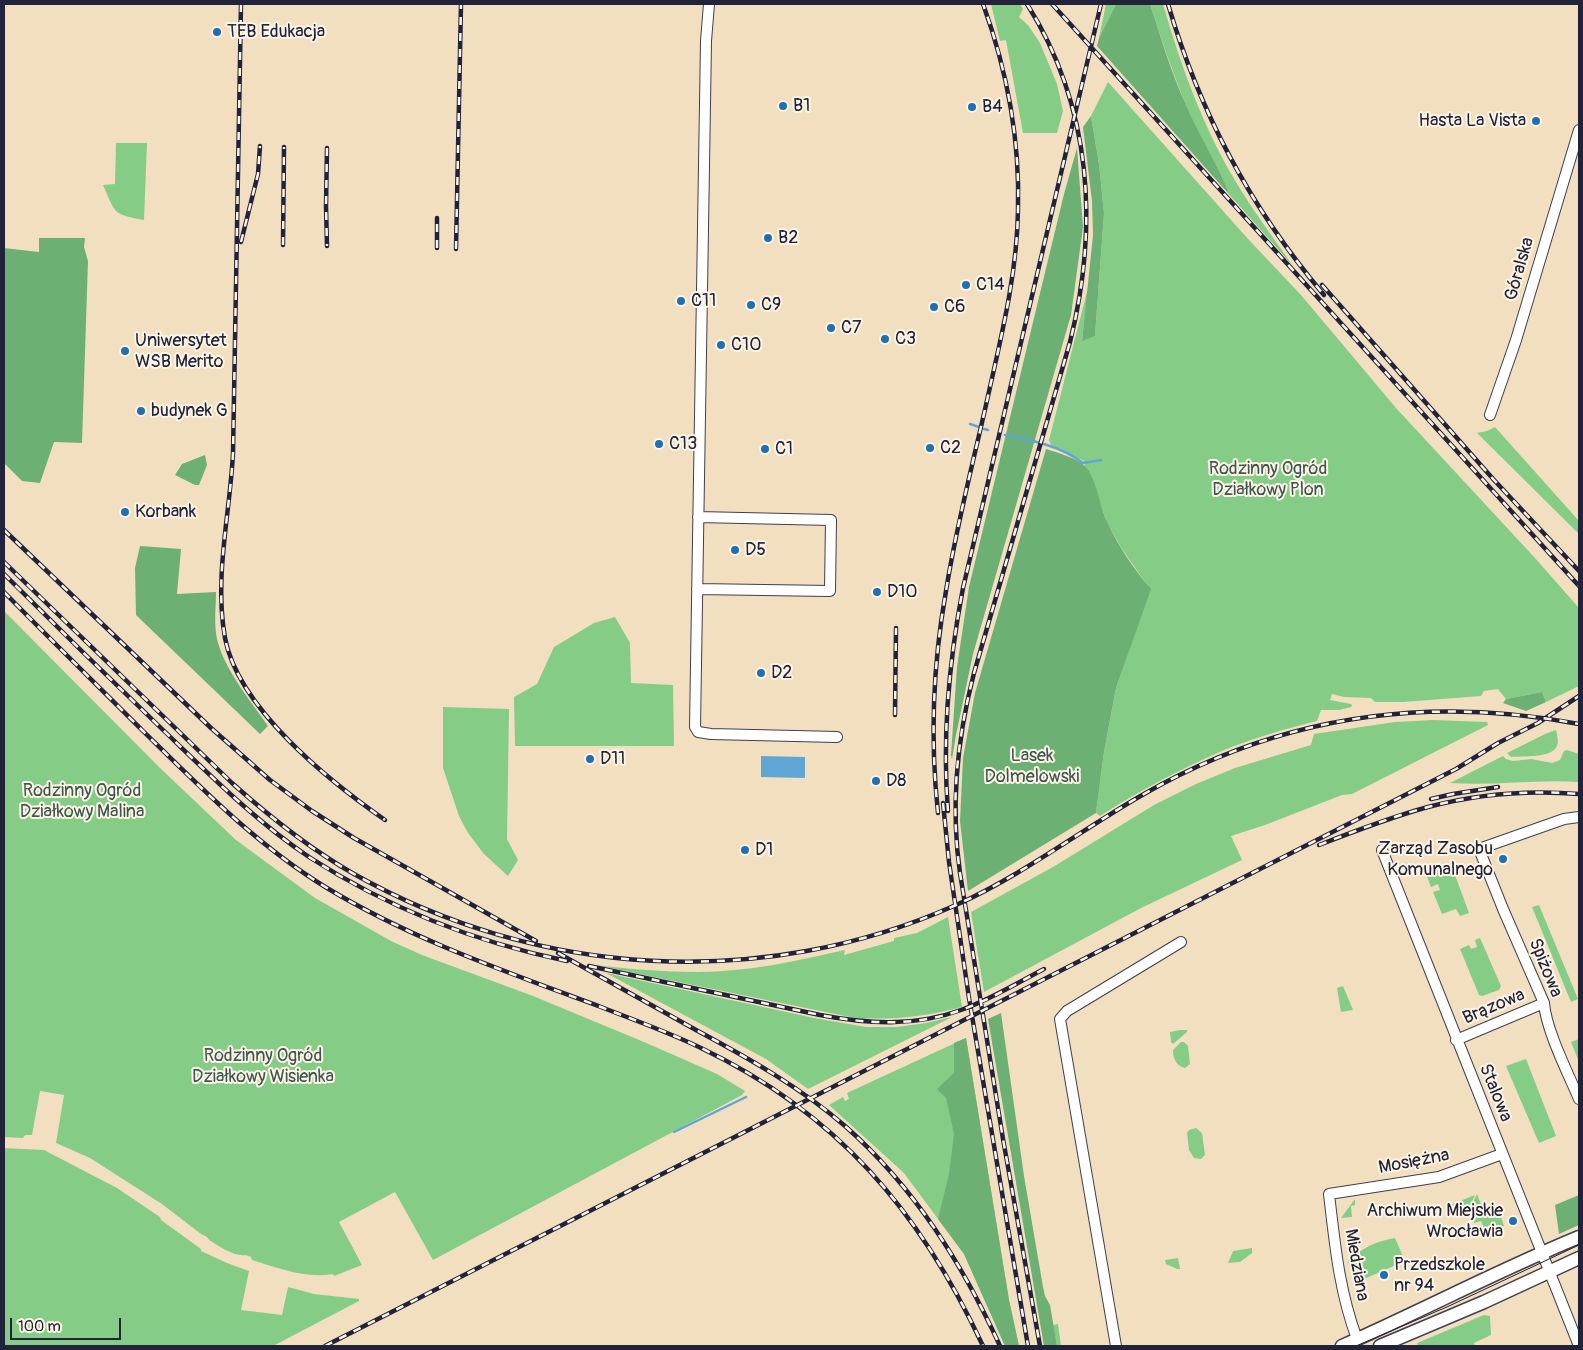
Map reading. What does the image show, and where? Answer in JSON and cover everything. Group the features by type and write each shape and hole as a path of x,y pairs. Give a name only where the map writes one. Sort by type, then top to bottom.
{"main road":[{"path":"1342,1346 1542,1252 1579,1237"},
{"path":"1380,1346 1484,1302 1579,1258"}],"street":[{"path":"709,4 706,41 695,727 698,732 711,734 837,737"},
{"name":"Góralska","path":"1490,416 1526,308 1579,130"},
{"path":"697,589 830,591 831,557 831,520 698,516"},
{"name":"Spiżowa","path":"1579,817 1564,819 1479,849 1544,1003 1550,1030 1579,1099"},
{"name":"Stalowa","path":"1382,850 1579,1346"},
{"path":"1116,1346 1060,1019 1067,1011 1181,942"},
{"name":"Brązowa","path":"1456,1040 1544,1003"},
{"name":"Mosiężna","path":"1329,1194 1439,1177 1502,1154"},
{"name":"Miedziana","path":"1329,1194 1337,1264 1345,1302 1357,1339"}],"green space":[{"path":"991,4 1020,4 1023,9 1019,17 1028,25 1040,43 1057,84 1063,111 1057,133 1023,133 1006,40 1000,41"},
{"path":"1106,4 1116,4 1099,38"},
{"path":"1116,4 1150,4 1166,55 1181,93 1223,179 1228,190 1227,192 1097,46"},
{"path":"1150,4 1163,4 1184,71 1211,136 1240,189 1293,266 1227,192 1228,190 1185,103 1166,54"},
{"name":"Rodzinny Ogród Działkowy Plon","path":"1108,82 1249,240 1301,295 1396,408 1579,608 1579,686 1546,702 1542,692 1506,699 1498,689 1484,691 1481,696 1403,702 1375,702 1371,698 1344,697 1332,694 1330,700 1351,704 1352,706 1339,710 1321,710 1317,721 1269,734 1222,751 1160,781 1100,816 1096,813 1104,752 1116,688 1150,589 1122,549 1107,523 1092,478 1085,467 1084,461 1051,445 1049,440 1088,288 1082,340 1095,336 1104,213 1099,164 1091,116"},
{"path":"1091,116 1099,164 1104,213 1095,336 1082,341 1093,235 1092,201 1083,127"},
{"path":"116,143 147,143 144,220 126,216 116,211 103,185 115,184"},
{"path":"1077,148 1083,227 1071,315 973,654 952,759 957,667 969,587 1064,194"},
{"path":"39,238 85,238 84,247 88,261 82,443 54,442 40,483 22,481 4,463 4,248 39,252"},
{"path":"1495,427 1579,521 1579,534 1477,433"},
{"name":"Lasek Dolmelowski","path":"1046,449 1071,458 1085,466 1093,478 1112,533 1127,558 1151,589 1116,688 1104,752 1096,813 968,891 960,821 963,758 975,693"},
{"path":"205,455 207,465 199,485 195,485 175,475 182,464"},
{"path":"140,546 181,549 177,594 216,592 215,626 217,640 234,677 268,726 260,734 136,615 135,568"},
{"name":"Rodzinny Ogród Działkowy Wisienka","path":"4,611 160,768 236,840 315,898 391,941 422,955 533,996 644,1042 717,1074 745,1091 742,1095 433,1260 395,1192 339,1222 362,1265 334,1276 333,1274 313,1275 292,1272 227,1250 209,1240 162,1204 90,1158 56,1143 64,1095 40,1091 32,1135 25,1135 23,1138 4,1137"},
{"path":"615,617 630,643 631,683 673,685 674,746 515,746 514,697 537,684 554,647 594,623"},
{"path":"1542,692 1546,702 1526,711 1503,703 1506,699"},
{"path":"443,707 509,709 507,839 518,860 508,876 484,854 468,833 459,816 443,768"},
{"path":"1434,720 1487,722 1488,725 1352,794 1342,795 1231,836 1242,860 1141,908 984,992 971,912 1053,867 1154,805 1196,784 1235,768 1311,745 1314,734 1395,722"},
{"path":"1556,730 1558,744 1549,753 1537,756 1511,757 1507,753 1545,734"},
{"path":"1567,750 1579,754 1579,782 1450,783 1503,756 1513,761 1531,759 1552,763 1560,760 1564,751"},
{"path":"1451,864 1469,913 1460,916 1456,909 1442,914 1433,892 1440,890 1438,884 1431,887 1426,874"},
{"path":"1539,905 1578,999 1571,1002 1532,907"},
{"path":"948,917 962,1007 922,1015 883,1019 855,1018 595,965 685,972 716,972 753,968 845,950 844,955 894,941 894,938 917,933"},
{"path":"1480,938 1501,986 1499,990 1482,996 1479,995 1460,949 1469,945 1471,949 1477,947 1475,940"},
{"path":"606,973 814,1018 866,1027 897,1027 952,1017 808,1089 766,1059"},
{"path":"1343,986 1353,1010 1341,1012 1337,988"},
{"path":"1001,1013 1024,1176 1043,1287 1050,1305 1057,1346 1044,1346 988,1019"},
{"path":"1187,1030 1187,1032 1173,1044 1170,1032"},
{"path":"966,1038 1009,1300 1019,1346 1005,1346 964,1254 904,1173 829,1105 843,1097 845,1101 849,1099 847,1093"},
{"path":"966,1038 1009,1300 1019,1346 1005,1346 964,1254 938,1219 949,1174 954,1134 946,1098 937,1089 954,1073 954,1043"},
{"path":"1579,1039 1579,1062 1571,1042"},
{"path":"1181,1042 1188,1046 1190,1064 1185,1068 1177,1064 1173,1053 1173,1050"},
{"path":"1526,1059 1556,1136 1539,1143 1506,1066"},
{"path":"1196,1128 1202,1133 1205,1155 1201,1159 1194,1158 1189,1150 1187,1133 1189,1130"},
{"path":"4,1148 44,1150 117,1188 160,1217 161,1220 201,1249 201,1251 249,1271 241,1310 282,1315 288,1287 314,1294 359,1299 359,1301 273,1346 4,1346"},
{"path":"1477,1194 1485,1215 1488,1215 1489,1218 1501,1217 1504,1226 1500,1228 1502,1233 1489,1239 1481,1221 1474,1223 1467,1214 1474,1211 1473,1208 1470,1209"},
{"path":"1475,1195 1469,1208 1462,1211 1453,1210 1450,1205"},
{"path":"1579,1195 1579,1225 1559,1234 1555,1205"},
{"path":"1355,1199 1355,1205 1351,1206 1352,1217 1341,1218"},
{"path":"1395,1238 1405,1261 1355,1283 1348,1261 1370,1246"},
{"path":"1252,1248 1252,1253 1240,1262 1228,1263 1233,1251"},
{"path":"1178,1258 1180,1269 1166,1264 1165,1260"},
{"path":"1484,1315 1490,1316 1491,1335 1474,1343 1475,1346 1418,1346 1417,1343"},
{"path":"1058,1324 1061,1346 1057,1346 1053,1325"}],"water":[{"path":"761,756 805,757 805,778 761,777"}],"waterway":[{"path":"970,424 979,427"},
{"path":"984,429 988,430"},
{"path":"1005,435 1056,448 1083,463 1101,460"},
{"path":"674,1132 746,1097"}],"tram line":[{"path":"1356,1346 1449,1306 1579,1245"}],"railway":[{"path":"241,4 233,453 221,592 225,638 233,664 248,690 267,716 313,764 385,820"},
{"path":"456,249 461,4"},
{"path":"938,813 934,757 934,702 938,646 959,521 1007,309 1017,235 1018,183 1014,131 999,54 983,4"},
{"path":"1027,4 1049,43 1065,84 1077,126 1084,168 1086,211 1085,255 1070,342 968,698 959,747 956,822 960,873 1003,1139 1040,1346"},
{"path":"1052,4 1579,586"},
{"path":"948,811 946,727 954,643 963,588 1101,4"},
{"path":"1168,4 1195,83 1230,157 1273,228 1324,295"},
{"path":"241,242 258,174 260,146"},
{"path":"283,245 284,147"},
{"path":"327,148 327,246"},
{"path":"437,218 437,248"},
{"path":"1322,285 1494,480 1579,571"},
{"path":"4,530 211,728 270,780 312,811 354,838 536,941"},
{"path":"4,562 232,783 291,832 354,874 425,909 499,935 574,952 652,961 729,960 806,951 882,933 956,905 981,893 1144,794 1195,767 1248,746 1301,730 1355,719 1410,713 1466,712 1522,715 1579,724"},
{"path":"4,574 214,779 269,828 309,857 370,892 433,921 499,944 567,961"},
{"path":"4,592 209,795 254,835 302,872 360,907 461,954 689,1042 750,1074 794,1103 833,1135 869,1171 902,1210 931,1252 958,1297 983,1346"},
{"path":"895,715 896,628"},
{"path":"325,1346 1456,769 1498,743 1538,723 1579,696"},
{"path":"1431,799 1498,787"},
{"path":"1319,845 1414,811 1465,799 1522,793 1579,794"},
{"path":"943,803 949,862 969,998 1028,1346"},
{"path":"558,953 754,1062 810,1098 845,1126 893,1174 934,1228 969,1285 1000,1346"},
{"path":"589,966 820,1015 873,1022 926,1019 961,1010 993,996 1044,969"}],"place":[{"name":"TEB Edukacja","path":"217,32"},
{"name":"B1","path":"783,106"},
{"name":"B4","path":"972,107"},
{"name":"Hasta La Vista","path":"1536,121"},
{"name":"B2","path":"768,238"},
{"name":"C14","path":"966,285"},
{"name":"C11","path":"681,301"},
{"name":"C9","path":"751,305"},
{"name":"C6","path":"934,307"},
{"name":"C7","path":"831,328"},
{"name":"C3","path":"885,339"},
{"name":"C10","path":"721,345"},
{"name":"Uniwersytet WSB Merito","path":"125,351"},
{"name":"budynek G","path":"141,411"},
{"name":"C13","path":"659,444"},
{"name":"C2","path":"930,448"},
{"name":"C1","path":"765,449"},
{"name":"Korbank","path":"125,512"},
{"name":"D5","path":"735,550"},
{"name":"D10","path":"877,592"},
{"name":"D2","path":"761,673"},
{"name":"D11","path":"590,759"},
{"name":"D8","path":"876,781"},
{"name":"D1","path":"745,850"},
{"name":"Zarząd Zasobu Komunalnego","path":"1503,859"},
{"name":"Archiwum Miejskie Wrocławia","path":"1513,1221"},
{"name":"Przedszkole nr 94","path":"1384,1275"}],"park label":[{"name":"Rodzinny Ogród Działkowy Malina","path":"82,801"}]}
